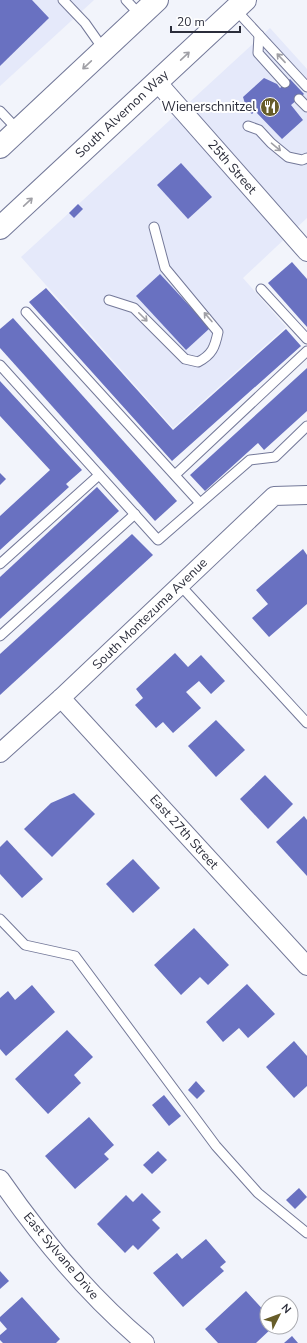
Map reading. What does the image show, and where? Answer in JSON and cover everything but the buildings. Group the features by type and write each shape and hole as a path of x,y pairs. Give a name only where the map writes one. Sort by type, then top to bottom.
{"main road":[{"path":"0,147 104,50 133,8 157,0"},
{"name":"South Alvernon Way","path":"0,228 240,5"}],"street":[{"name":"25th Street","path":"157,82 307,252"},
{"name":"South Montezuma Avenue","path":"0,753 61,698 274,496 307,495"},
{"name":"East 27th Street","path":"61,698 307,966"},
{"name":"East Sylvane Drive","path":"0,1179 43,1239 74,1276 145,1343"}],"lane":[{"path":"63,0 85,22 104,50"},
{"path":"240,5 259,35 307,87"},
{"path":"259,35 258,53 285,83"},
{"path":"299,98 307,107"},
{"path":"0,111 18,130"},
{"path":"248,126 259,130 271,143 288,157 302,160 307,158"},
{"path":"109,300 134,308 185,359 198,362 206,358 215,348 218,332 165,268 154,227"},
{"path":"262,289 307,339"},
{"path":"26,312 200,503"},
{"path":"174,475 307,351"},
{"path":"0,364 158,540 250,460 275,457 307,426"},
{"path":"0,564 99,475"},
{"path":"0,636 135,514"},
{"path":"180,585 307,723"},
{"path":"0,919 25,944 76,956 216,1146 258,1193 307,1233"}],"shaded area":[{"path":"0,0 94,0 0,86"},
{"path":"270,28 307,69 307,218 243,278 286,327 173,428 21,257"}],"place":[{"name":"Wienerschnitzel","path":"270,107"}]}
